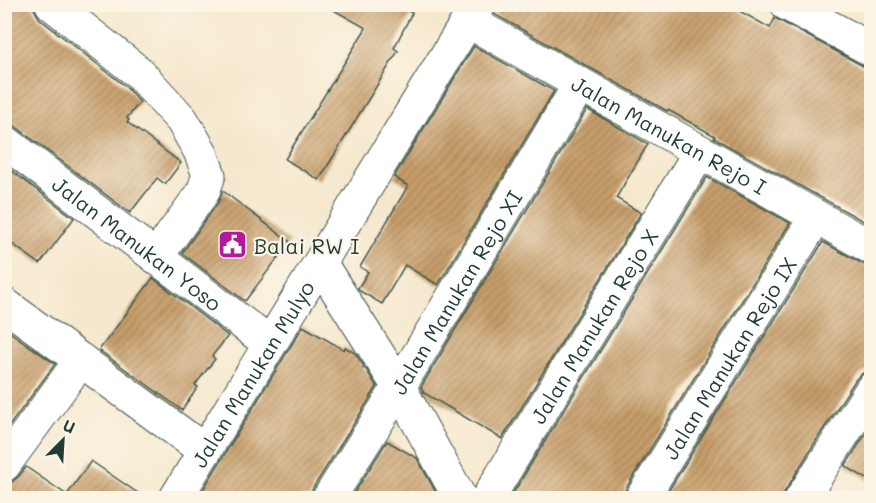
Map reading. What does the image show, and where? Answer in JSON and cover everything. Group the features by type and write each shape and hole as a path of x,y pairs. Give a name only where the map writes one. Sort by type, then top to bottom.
{"street":[{"path":"52,4 138,72 182,120 200,151 209,175 204,192 156,257"},
{"path":"787,4 872,50"},
{"name":"Jalan Manukan Rejo I","path":"473,13 580,84 872,248"},
{"name":"Jalan Manukan Mulyo","path":"176,498 473,13"},
{"name":"Jalan Manukan Rejo XI","path":"329,498 399,387 580,84"},
{"name":"Jalan Manukan Yoso","path":"4,141 270,344"},
{"name":"Jalan Manukan Rejo X","path":"488,498 700,152"},
{"name":"Jalan Manukan Rejo IX","path":"642,498 816,217"},
{"path":"320,263 399,387 460,498"},
{"path":"4,304 205,451"},
{"path":"4,465 81,360"},
{"path":"802,498 872,389"}],"building":[{"path":"4,4 32,4 40,19 125,86 140,102 127,118 129,120 127,122 181,163 165,184 157,178 130,213 15,126 4,123"},
{"path":"323,4 396,4 412,13 394,48 398,51 319,180 285,159 366,28"},
{"path":"497,4 727,4 770,28 775,18 872,70 872,226 494,14"},
{"path":"474,46 554,91 438,285 405,265 382,304 358,288 368,272 360,267 408,186 394,177"},
{"path":"587,109 648,144 616,198 641,213 502,439 424,393 421,387"},
{"path":"4,165 74,218 40,264 4,238"},
{"path":"707,177 790,223 626,488 623,498 510,498"},
{"name":"Balai RW I","path":"223,191 290,242 245,301 182,253 218,203"},
{"path":"823,242 872,267 872,370 856,379 781,498 664,498"},
{"path":"153,278 228,336 212,356 215,359 195,385 198,387 182,410 99,350"},
{"path":"303,326 344,350 345,347 355,353 377,387 313,488 310,498 198,498"},
{"path":"4,328 55,364 4,433"},
{"path":"872,424 872,482 845,466"},
{"path":"387,441 417,458 439,498 351,498"},
{"path":"91,461 145,498 4,498 4,483 12,482 26,467 67,495"}],"place":[{"name":"Balai RW I","path":"233,245"}]}
